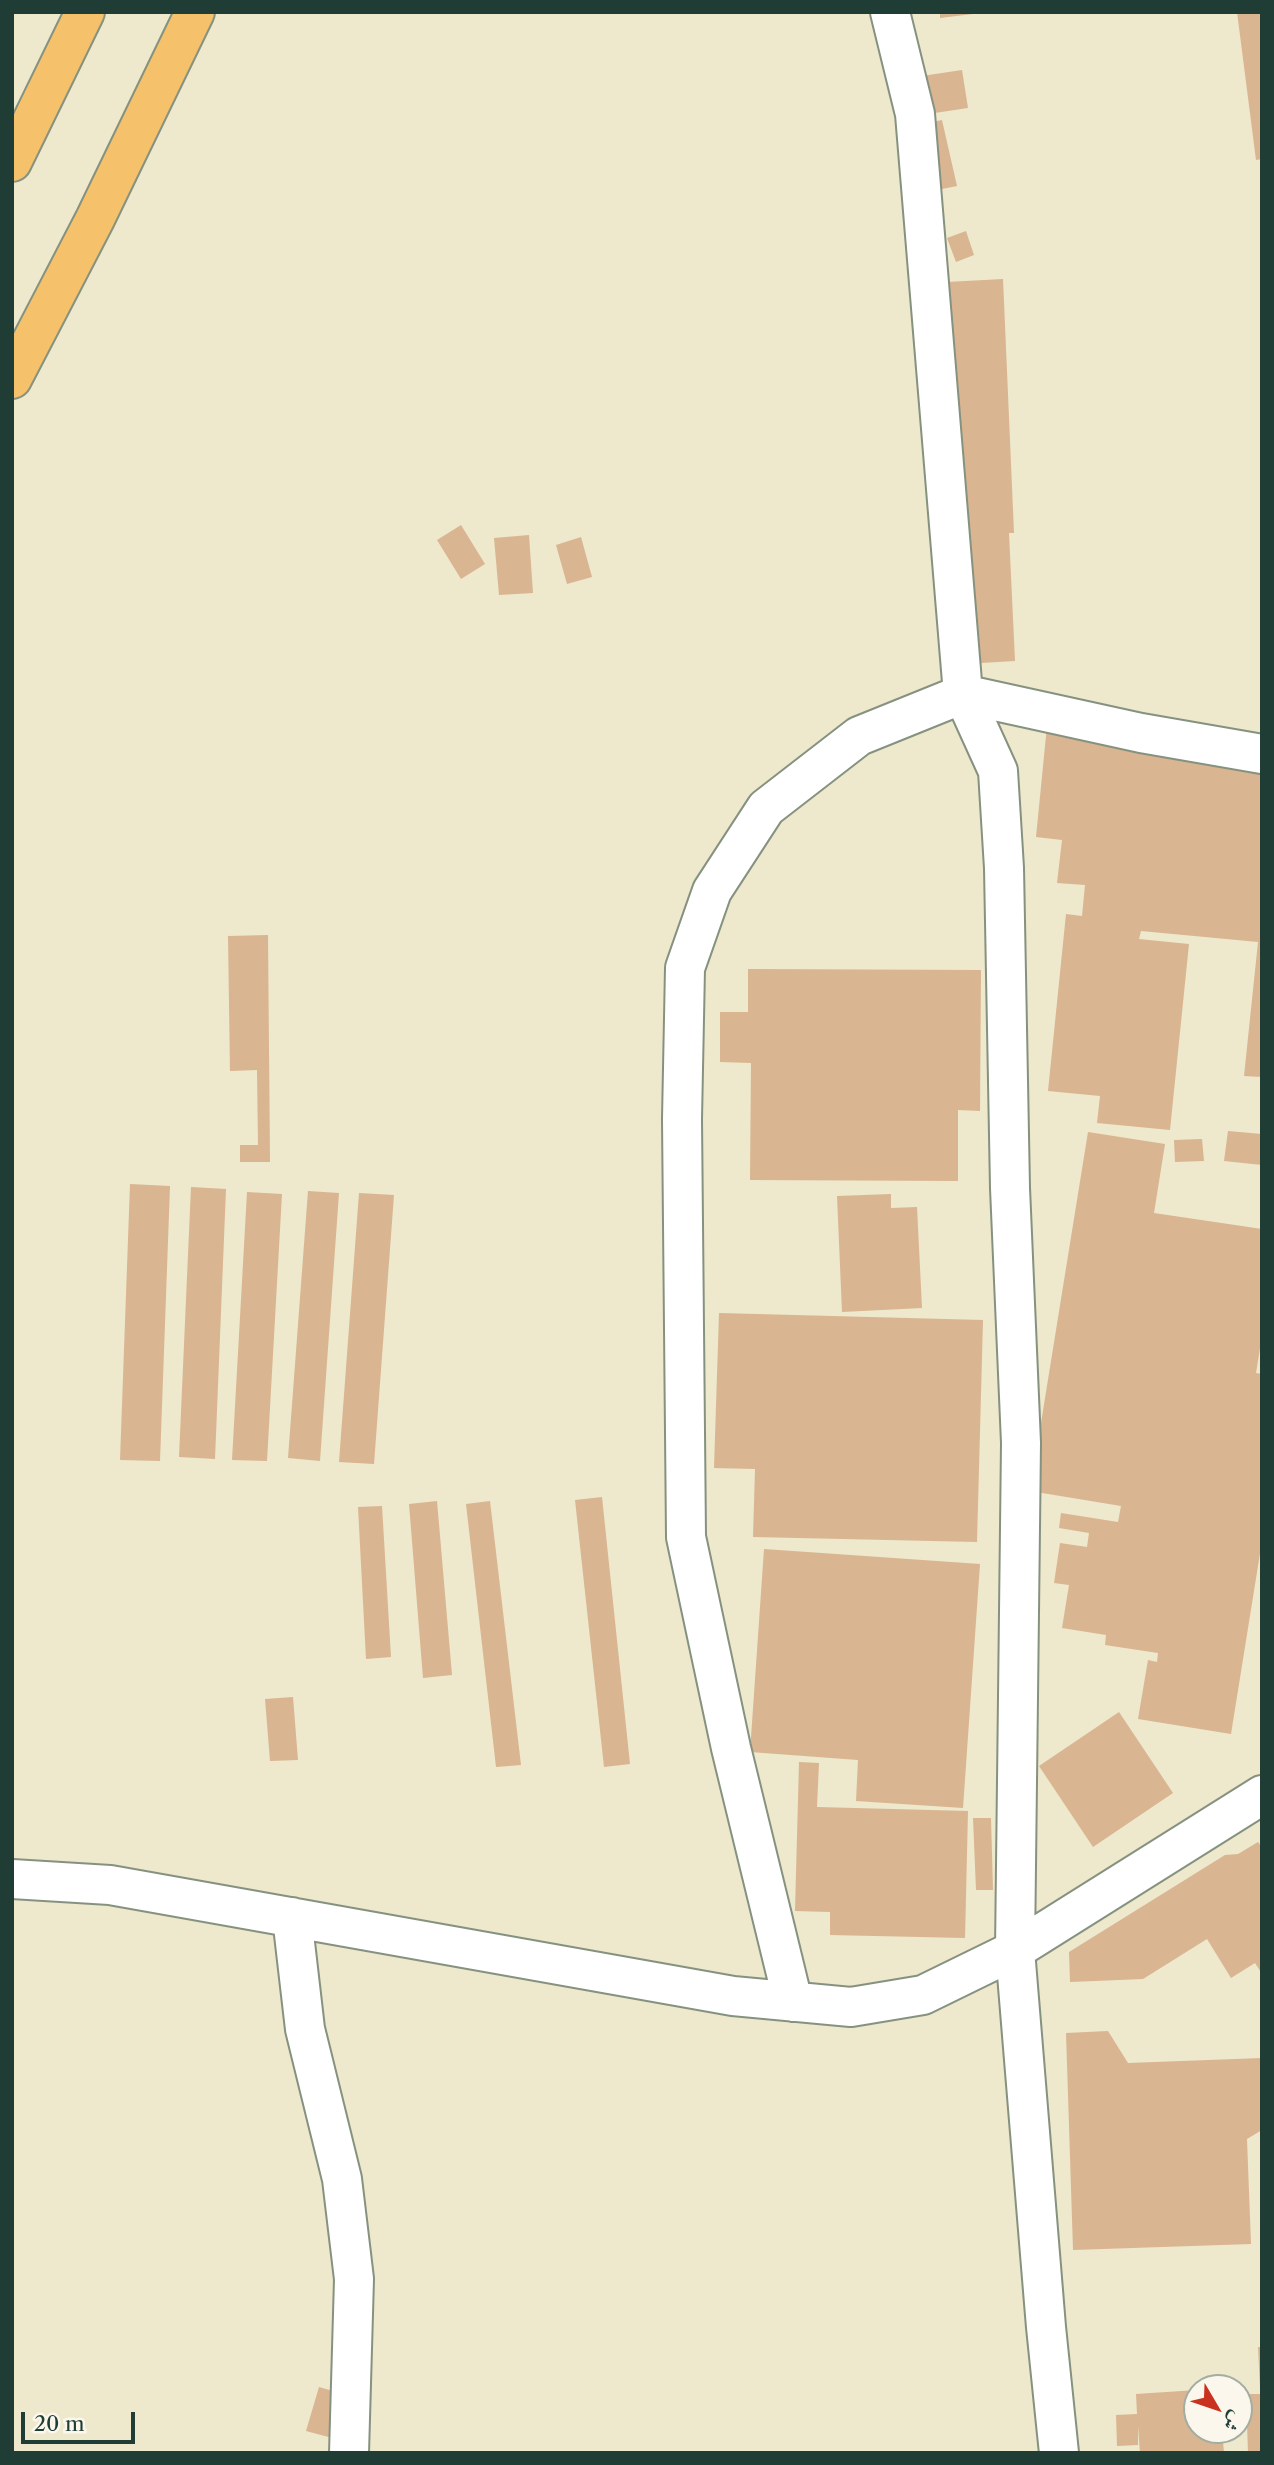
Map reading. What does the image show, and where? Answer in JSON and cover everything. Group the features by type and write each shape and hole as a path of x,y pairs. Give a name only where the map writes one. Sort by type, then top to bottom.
{"highway":[{"path":"12,162 85,12"},
{"path":"12,379 95,219 195,12"}],"street":[{"path":"890,12 915,114 963,694 998,771 1004,868 1010,1188 1021,1443 1015,1950 1059,2453"},
{"path":"793,2002 731,1748 686,1537 682,1119 685,968 712,891 766,808 859,736 963,694 1141,733 1262,754"},
{"path":"12,1879 110,1885 733,1996 851,2007 923,1995 1015,1950 1261,1790"},
{"path":"292,1917 305,2029 342,2179 354,2279 349,2453"}],"building":[{"path":"940,12 973,12 973,14 940,18"},
{"path":"1237,12 1262,12 1262,159 1256,160"},
{"path":"962,70 968,108 928,114 922,76"},
{"path":"942,120 957,186 937,190 923,124"},
{"path":"966,231 974,255 956,262 947,238"},
{"path":"1003,279 1014,533 1009,533 1015,661 964,664 947,282"},
{"path":"461,525 485,564 461,579 437,540"},
{"path":"529,535 533,593 499,595 494,538"},
{"path":"581,537 592,577 567,584 556,545"},
{"path":"1047,726 1262,747 1262,1077 1244,1076 1258,942 1141,931 1139,939 1189,944 1170,1130 1097,1123 1100,1096 1048,1091 1066,914 1082,916 1085,885 1057,883 1062,840 1036,837"},
{"path":"268,935 270,1162 240,1162 240,1145 258,1145 257,1070 230,1071 228,936"},
{"path":"748,969 981,970 980,1111 958,1110 958,1181 750,1180 751,1063 720,1062 720,1012 748,1012"},
{"path":"1228,1131 1262,1134 1262,1165 1224,1161"},
{"path":"1088,1132 1165,1144 1154,1213 1262,1229 1262,1336 1256,1373 1262,1374 1262,1541 1231,1734 1138,1719 1148,1660 1157,1662 1158,1653 1105,1645 1106,1635 1062,1628 1069,1585 1054,1583 1060,1543 1087,1547 1089,1533 1059,1528 1061,1513 1118,1522 1121,1506 1030,1491"},
{"path":"1202,1139 1204,1161 1175,1162 1174,1140"},
{"path":"130,1184 170,1186 160,1461 120,1460"},
{"path":"191,1187 226,1189 215,1459 179,1457"},
{"path":"308,1191 339,1193 320,1461 288,1458"},
{"path":"247,1192 282,1194 267,1461 232,1460"},
{"path":"359,1193 394,1195 374,1464 339,1462"},
{"path":"891,1194 891,1208 917,1207 922,1308 842,1312 837,1196"},
{"path":"719,1313 983,1320 977,1542 753,1537 755,1469 714,1468"},
{"path":"602,1497 630,1764 604,1767 575,1500"},
{"path":"437,1501 452,1675 423,1678 409,1504"},
{"path":"490,1501 521,1765 496,1767 466,1504"},
{"path":"382,1506 391,1657 366,1659 358,1507"},
{"path":"764,1549 980,1564 963,1808 856,1801 858,1760 750,1752"},
{"path":"293,1697 298,1760 270,1761 265,1699"},
{"path":"1119,1712 1173,1793 1093,1847 1039,1766"},
{"path":"799,1762 819,1763 817,1807 968,1811 965,1938 830,1935 830,1912 795,1911"},
{"path":"973,1818 991,1818 993,1890 976,1890"},
{"path":"1258,1842 1262,1848 1262,1974 1255,1963 1231,1978 1207,1939 1143,1979 1070,1982 1069,1952 1225,1855 1238,1854"},
{"path":"1108,2031 1128,2063 1262,2058 1262,2130 1247,2139 1251,2244 1073,2250 1066,2033"},
{"path":"1258,2347 1262,2347 1262,2388 1260,2388"},
{"path":"319,2387 347,2395 336,2439 306,2431"},
{"path":"1183,2391 1183,2444 1223,2444 1224,2453 1140,2453 1138,2426 1138,2445 1117,2446 1116,2415 1137,2414 1136,2394"},
{"path":"1253,2394 1262,2394 1262,2453 1248,2453 1248,2444 1253,2444"}]}
